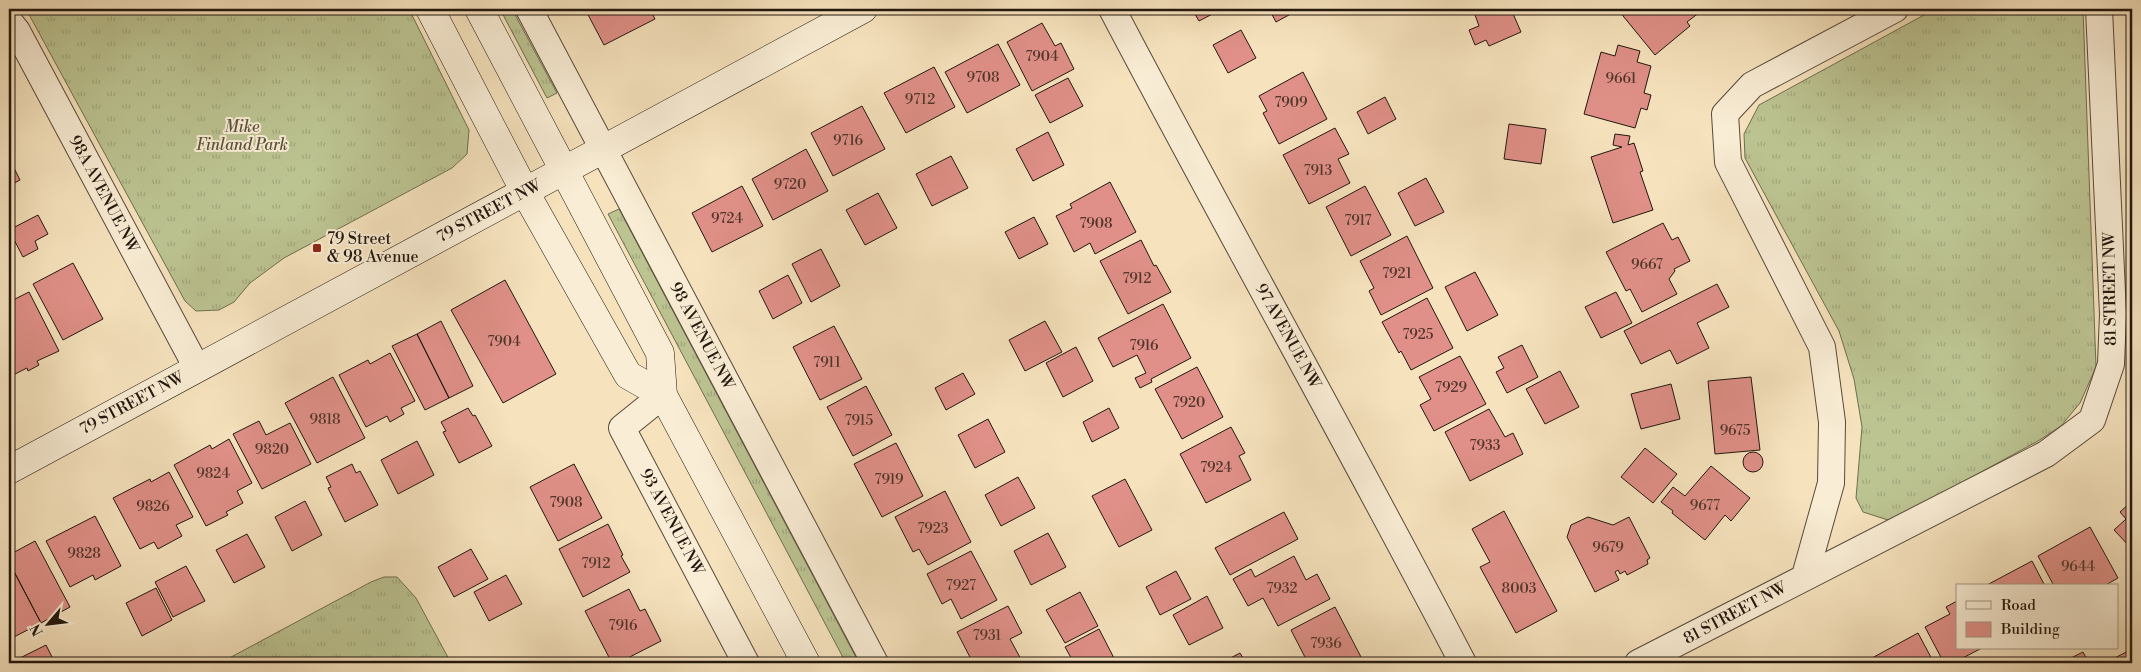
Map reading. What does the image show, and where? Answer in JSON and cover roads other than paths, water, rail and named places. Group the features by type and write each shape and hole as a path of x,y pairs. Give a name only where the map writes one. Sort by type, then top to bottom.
{"main road":[{"path":"430,9 526,192 628,375 663,395"},
{"path":"479,9 660,353 663,395 806,663"},
{"name":"79 STREET NW","path":"9,470 863,9"}],"street":[{"name":"98 AVENUE NW","path":"528,9 876,663"},
{"name":"97 AVENUE NW","path":"1112,9 1172,124 1464,663"},
{"name":"81 STREET NW","path":"1805,576 1831,483 1832,422 1822,347 1728,162 1725,114 1752,85 1895,9"},
{"name":"81 STREET NW","path":"1638,663 2046,454 2092,420 2111,364 2113,314 2099,9"},
{"name":"98A AVENUE NW","path":"9,20 17,31 197,368"},
{"name":"93 AVENUE NW","path":"663,395 622,428 746,663"}],"place":[{"name":"79 Street & 98 Avenue","path":"317,248"}],"park label":[{"name":"Mike Finland Park","path":"242,136"}]}
